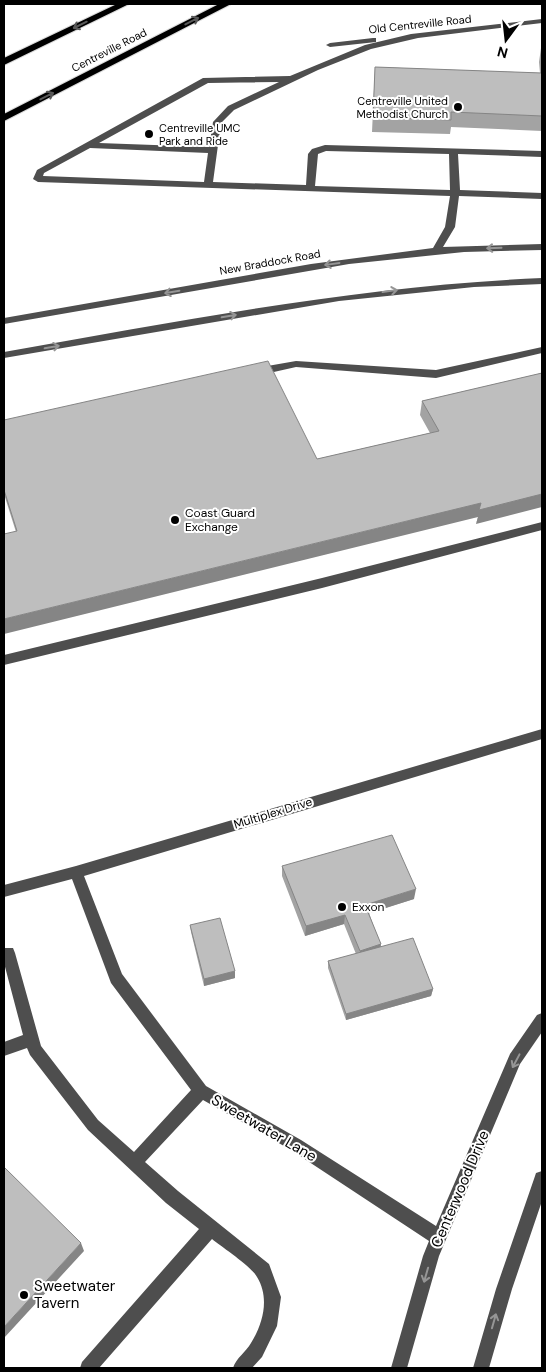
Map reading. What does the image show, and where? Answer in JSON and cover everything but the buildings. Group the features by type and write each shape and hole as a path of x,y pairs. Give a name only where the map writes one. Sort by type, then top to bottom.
{"highway":[{"path":"4,62 124,4"},
{"name":"Centreville Road","path":"4,118 226,4"}],"street":[{"name":"Old Centreville Road","path":"330,45 542,21"},
{"path":"208,185 217,122 224,114 292,79 368,48 419,35"},
{"path":"292,79 206,80 40,172 38,179 542,196"},
{"path":"88,145 213,150"},
{"path":"310,188 313,154 319,149 542,154"},
{"path":"436,251 447,237 454,218 453,151"},
{"name":"New Braddock Road","path":"4,322 306,268 436,251 542,246"},
{"path":"4,355 293,305 399,290 480,282 542,281"},
{"path":"247,374 296,364 436,374 542,350"},
{"path":"4,660 322,584 542,526"},
{"name":"Multiplex Drive","path":"4,891 76,872 542,734"},
{"name":"Sweetwater Lane","path":"76,872 116,978 201,1091 296,1145 439,1238"},
{"path":"4,954 8,953 35,1050 93,1125 134,1163 263,1270 274,1297 269,1326 256,1351 241,1368"},
{"name":"Centerwood Drive","path":"399,1368 431,1256 516,1059 542,1020"},
{"path":"4,1049 33,1039"},
{"path":"134,1163 201,1091"},
{"path":"481,1368 504,1289 542,1179"},
{"path":"88,1368 211,1228"}],"place":[{"name":"Centreville United Methodist Church","path":"458,107"},
{"name":"Centreville UMC Park and Ride","path":"149,134"},
{"name":"Coast Guard Exchange","path":"175,520"},
{"name":"Exxon","path":"342,907"},
{"name":"Sweetwater Tavern","path":"24,1295"}]}
